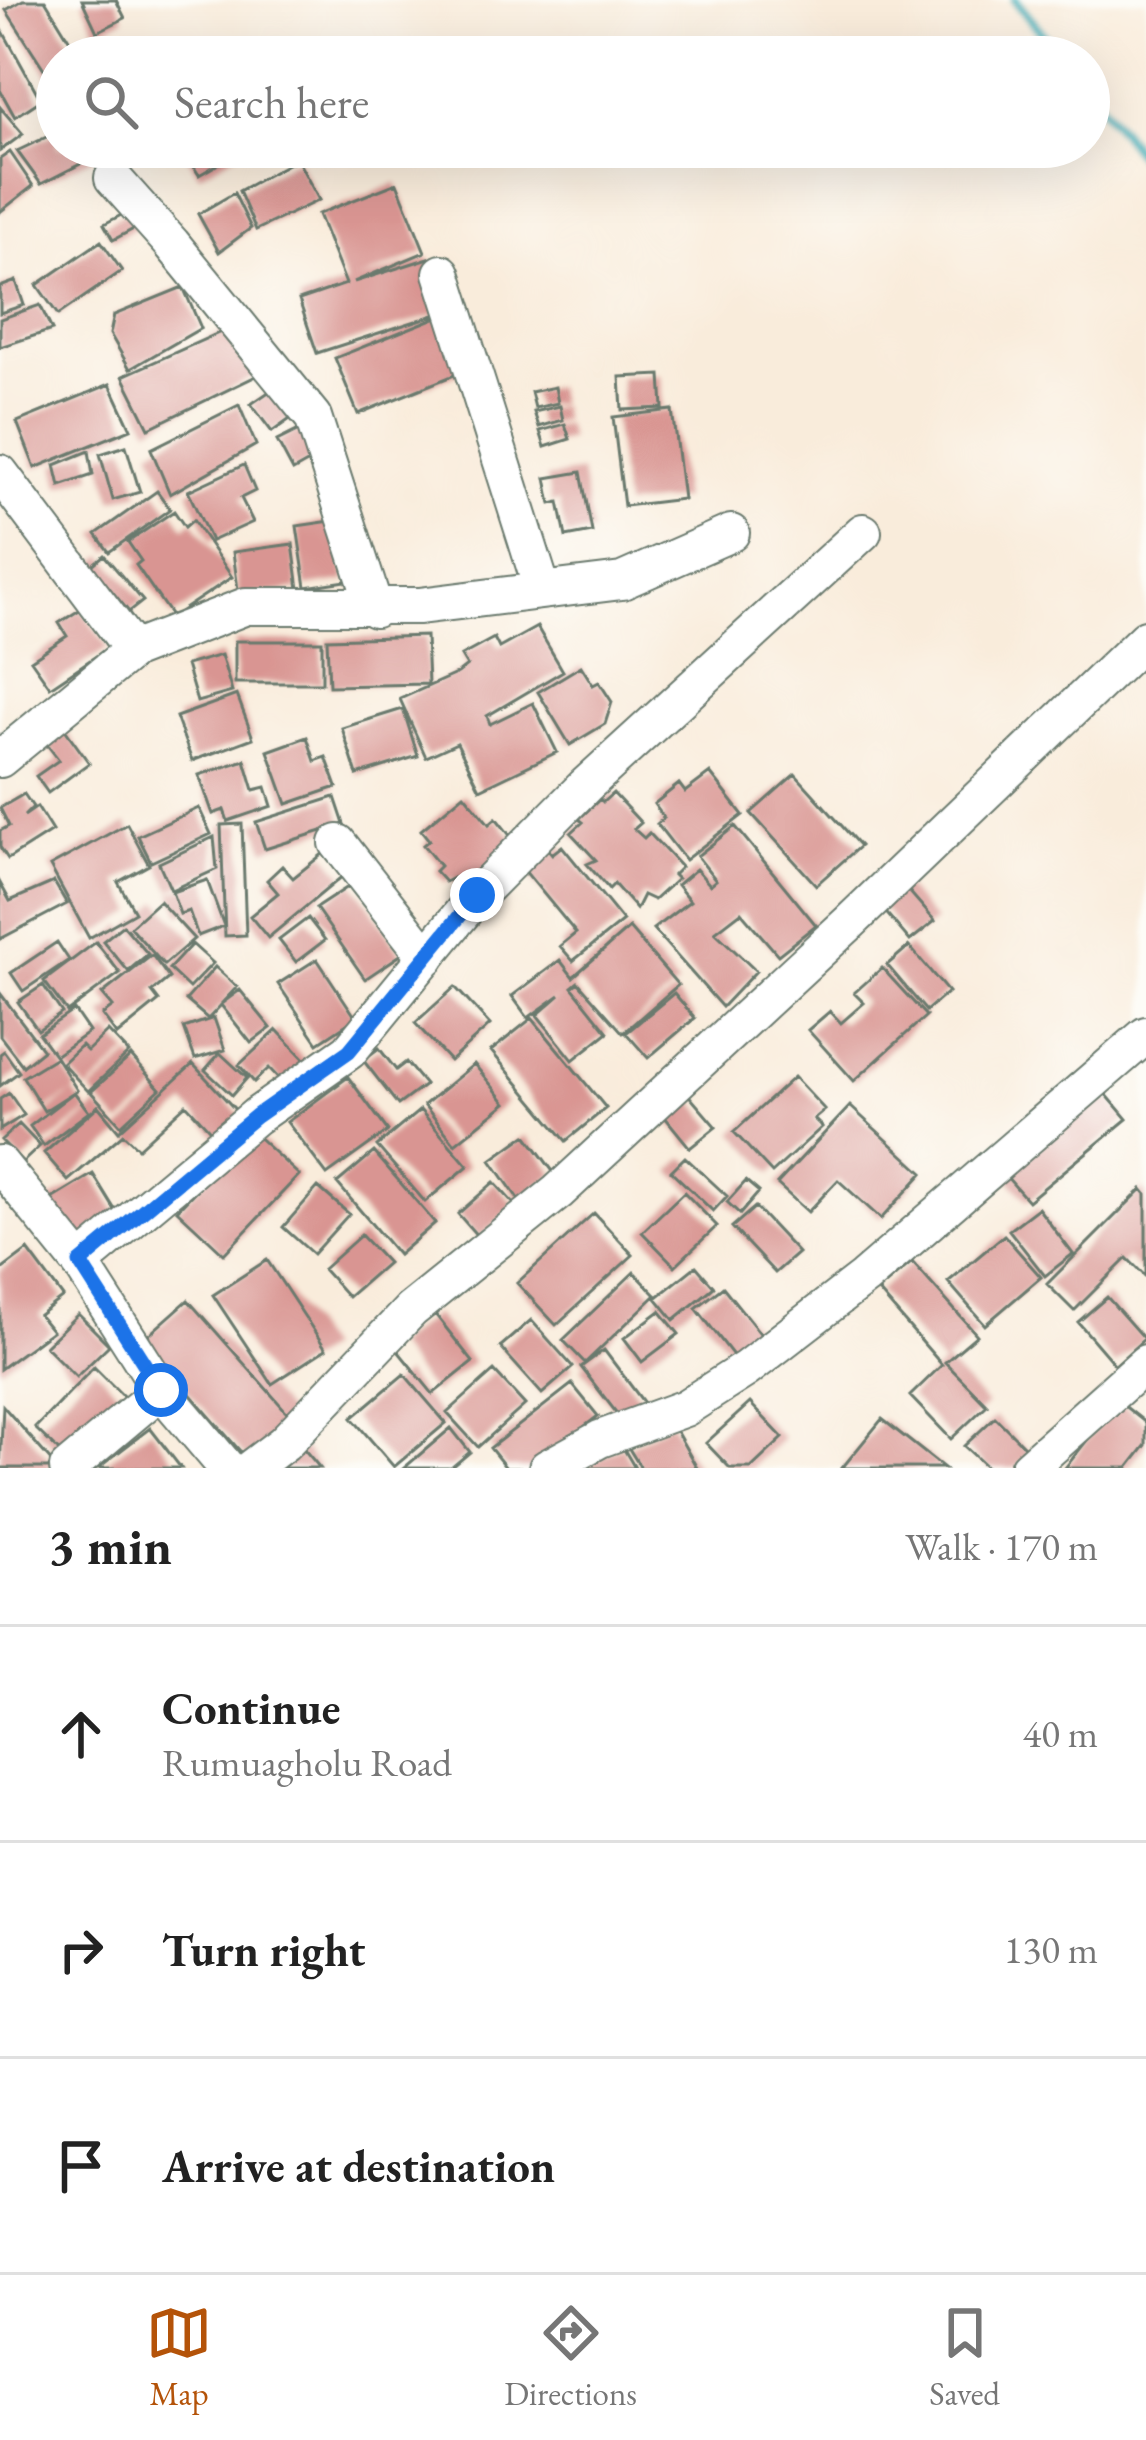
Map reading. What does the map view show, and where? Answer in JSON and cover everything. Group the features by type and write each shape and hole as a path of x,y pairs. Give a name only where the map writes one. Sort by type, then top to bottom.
{"street":[{"path":"113,178 313,418 375,609"},
{"path":"442,273 542,589"},
{"path":"0,473 133,650"},
{"path":"0,759 133,650 245,606 375,609 622,581 731,532"},
{"path":"80,1263 256,1116 349,1051 477,895 585,786 862,532"},
{"path":"251,1468 284,1443 411,1310 558,1192 850,922 1146,638"},
{"path":"338,843 428,957"},
{"path":"547,1468 600,1439 685,1408 746,1369 864,1278 1146,1035"},
{"path":"4,1180 80,1263 161,1390 227,1468"},
{"path":"1028,1468 1146,1363"},
{"path":"68,1468 161,1390"}],"building":[{"path":"23,0 45,0 67,36 36,36 36,56 6,10"},
{"path":"82,0 116,0 125,18 97,32"},
{"path":"0,26 36,91 36,103 15,117 0,90"},
{"path":"0,107 23,134 0,151"},
{"path":"36,142 36,168 72,168 41,184 17,151"},
{"path":"10,152 33,186 0,212 0,159"},
{"path":"281,168 302,168 319,200 256,230 239,191"},
{"path":"397,183 425,252 354,282 429,258 447,311 317,353 299,300 346,284 318,214"},
{"path":"234,193 251,228 219,252 198,214"},
{"path":"133,209 141,225 113,240 104,224"},
{"path":"101,241 122,271 58,315 37,285"},
{"path":"16,281 24,305 0,313 0,287"},
{"path":"183,287 201,328 130,369 110,334 114,315"},
{"path":"40,305 52,330 0,347 0,319"},
{"path":"440,316 462,372 358,414 335,358"},
{"path":"230,328 258,375 149,428 123,376"},
{"path":"661,375 663,408 622,410 620,377"},
{"path":"110,384 131,429 35,468 17,422"},
{"path":"555,387 558,403 535,408 531,392"},
{"path":"273,389 293,417 272,432 251,404"},
{"path":"239,405 256,445 170,494 151,449"},
{"path":"560,406 563,420 539,427 534,412"},
{"path":"672,410 683,499 624,506 613,417"},
{"path":"565,424 570,439 545,447 540,431"},
{"path":"301,429 316,458 293,471 277,441"},
{"path":"126,446 140,492 113,500 100,454"},
{"path":"89,451 93,475 60,486 55,465"},
{"path":"244,465 255,491 241,498 253,522 211,541 188,491"},
{"path":"581,472 592,532 566,537 559,502 551,504 546,478"},
{"path":"157,491 170,509 109,552 96,534"},
{"path":"174,511 185,527 193,520 232,577 172,617 136,565 141,561 128,542"},
{"path":"338,520 346,581 306,587 297,526"},
{"path":"293,544 299,589 239,597 233,552"},
{"path":"104,555 143,601 129,612 91,566"},
{"path":"81,609 108,648 50,687 31,660 67,636 59,623"},
{"path":"537,627 563,671 487,716 490,724 533,703 557,752 480,789 457,743 426,757 400,699 458,673 467,666 461,656 494,638 499,648"},
{"path":"426,636 428,684 329,686 327,639"},
{"path":"235,641 322,641 322,683 235,683"},
{"path":"221,655 232,692 197,702 186,665"},
{"path":"581,666 612,702 605,724 570,745 538,692"},
{"path":"237,695 253,738 192,761 176,717"},
{"path":"403,709 418,756 357,775 342,728"},
{"path":"64,728 89,763 48,793 36,776 59,760 45,742"},
{"path":"307,737 315,761 326,757 337,787 287,804 268,751"},
{"path":"245,760 254,790 266,787 272,806 228,821 224,810 213,814 199,775"},
{"path":"710,773 743,815 685,860 657,824 664,818 654,804 679,784 685,792"},
{"path":"795,774 860,846 816,885 751,813"},
{"path":"613,793 641,823 634,829 644,838 649,833 681,867 673,875 677,879 654,900 643,895 636,909 587,864 596,860 571,833 600,799 603,802"},
{"path":"24,794 33,807 24,816 37,807 52,831 8,859 0,847 0,831 9,826 0,808"},
{"path":"464,794 489,824 496,818 517,844 462,889 453,878 445,882 435,871 440,866 423,845 429,840 421,830"},
{"path":"335,797 344,824 265,849 256,822"},
{"path":"199,808 211,834 151,862 138,836"},
{"path":"127,824 149,865 118,882 135,912 89,938 50,866"},
{"path":"242,824 246,935 225,936 221,825"},
{"path":"735,826 816,925 778,955 741,912 715,932 756,971 722,1007 653,929 690,901 677,885 696,869 710,885 716,880 697,856"},
{"path":"214,837 217,869 171,890 159,863"},
{"path":"543,843 552,854 562,846 623,921 573,961 560,946 576,933 519,864"},
{"path":"325,852 344,875 268,938 250,916 278,893 267,880 282,866 293,878"},
{"path":"207,880 224,926 198,936 189,911 180,914 172,892"},
{"path":"54,882 67,904 0,939 0,883 10,901"},
{"path":"901,882 935,921 910,941 877,902"},
{"path":"354,883 402,954 365,979 316,908"},
{"path":"159,901 194,939 164,965 130,927"},
{"path":"308,918 325,940 296,962 279,940"},
{"path":"123,925 148,954 128,971 103,941"},
{"path":"629,928 678,985 623,1033 578,982 572,987 608,1032 573,1060 537,1015 560,995 528,1018 512,996 560,960 573,977"},
{"path":"57,942 69,960 23,991 11,973"},
{"path":"96,942 120,973 67,1012 44,981"},
{"path":"192,944 213,963 189,988 169,969"},
{"path":"909,946 948,992 926,1011 887,965"},
{"path":"152,955 169,978 152,992 159,1001 117,1035 102,1015 113,1007 102,994"},
{"path":"317,959 356,1018 318,1043 278,984"},
{"path":"215,967 237,987 221,1004 240,990 271,1028 251,1043 221,1005 208,1019 186,1000"},
{"path":"882,968 926,1016 854,1081 808,1030 830,1011 841,1023 864,1003 854,993"},
{"path":"43,985 62,1013 38,1030 18,1002"},
{"path":"455,987 490,1025 450,1061 415,1023"},
{"path":"0,993 43,1050 23,1066 0,1036"},
{"path":"674,993 695,1018 648,1058 626,1033"},
{"path":"74,1010 89,1032 55,1056 39,1034"},
{"path":"214,1018 225,1050 195,1059 184,1028"},
{"path":"532,1018 606,1108 566,1141 491,1051"},
{"path":"277,1030 308,1063 284,1084 269,1068 254,1082 239,1065"},
{"path":"108,1031 129,1053 88,1091 62,1063 81,1045 87,1051"},
{"path":"379,1048 396,1070 406,1062 425,1085 398,1105 363,1060"},
{"path":"4,1051 19,1072 0,1086 0,1054"},
{"path":"220,1053 247,1078 232,1095 205,1070"},
{"path":"131,1056 160,1089 121,1125 91,1092"},
{"path":"56,1057 77,1090 44,1111 23,1077"},
{"path":"193,1064 242,1117 218,1139 186,1104 138,1148 123,1134 68,1181 44,1153 98,1106 119,1131"},
{"path":"474,1064 506,1103 455,1144 424,1105"},
{"path":"348,1077 388,1131 327,1175 287,1122"},
{"path":"794,1077 825,1110 814,1119 822,1127 772,1173 734,1132"},
{"path":"685,1091 716,1127 690,1148 660,1111"},
{"path":"74,1092 89,1112 44,1146 30,1126"},
{"path":"9,1093 24,1115 0,1130 0,1099"},
{"path":"1105,1093 1127,1119 1028,1201 1005,1175"},
{"path":"850,1106 923,1173 881,1219 838,1180 808,1212 777,1184"},
{"path":"420,1110 468,1166 425,1202 377,1146"},
{"path":"19,1124 40,1146 23,1162 1,1140"},
{"path":"252,1132 299,1175 224,1254 177,1210"},
{"path":"526,1135 555,1174 519,1200 491,1160"},
{"path":"374,1152 435,1223 398,1255 337,1183"},
{"path":"685,1157 727,1196 713,1211 671,1171"},
{"path":"93,1174 120,1218 71,1247 45,1203"},
{"path":"746,1181 759,1192 740,1214 727,1202"},
{"path":"494,1182 515,1205 479,1238 458,1214"},
{"path":"318,1187 349,1214 313,1254 283,1227"},
{"path":"1142,1189 1146,1194 1146,1277 1127,1258 1074,1311 1047,1284"},
{"path":"684,1192 717,1226 675,1266 642,1232"},
{"path":"755,1207 798,1253 775,1273 732,1227"},
{"path":"1038,1208 1073,1254 1045,1276 1009,1230"},
{"path":"594,1213 633,1255 556,1325 517,1283"},
{"path":"361,1235 387,1263 348,1297 323,1269"},
{"path":"1004,1235 1041,1277 985,1325 948,1282"},
{"path":"28,1250 63,1297 39,1315 52,1331 0,1369 0,1271"},
{"path":"267,1260 326,1349 272,1384 213,1295"},
{"path":"912,1262 977,1335 945,1362 987,1405 951,1439 910,1396 942,1365 878,1291"},
{"path":"696,1266 714,1287 674,1320 656,1298"},
{"path":"634,1272 656,1295 585,1363 563,1340"},
{"path":"723,1287 763,1337 735,1358 696,1308"},
{"path":"1107,1297 1144,1339 1115,1365 1078,1322"},
{"path":"188,1300 293,1419 247,1459 143,1340"},
{"path":"660,1311 679,1334 642,1362 624,1338"},
{"path":"78,1314 109,1345 76,1377 45,1346"},
{"path":"435,1314 473,1362 433,1394 394,1346"},
{"path":"531,1320 573,1367 542,1394 500,1347"},
{"path":"604,1350 647,1407 625,1424 581,1367"},
{"path":"94,1367 125,1398 66,1458 35,1428"},
{"path":"494,1371 525,1405 478,1447 447,1413"},
{"path":"404,1374 446,1423 394,1467 352,1418"},
{"path":"572,1384 598,1416 531,1468 506,1468 490,1448"},
{"path":"1118,1401 1146,1423 1146,1445 1128,1468 1065,1468"},
{"path":"750,1403 783,1438 751,1468 730,1468 706,1443"},
{"path":"3,1406 53,1463 48,1468 0,1468"},
{"path":"995,1417 1030,1452 1016,1468 988,1468 964,1446"},
{"path":"882,1419 944,1468 842,1468"},
{"path":"671,1422 697,1468 641,1468 628,1447"},
{"path":"150,1428 181,1468 98,1468"},
{"path":"451,1428 470,1452 451,1468 404,1468"},
{"path":"622,1446 635,1468 584,1468"},
{"path":"303,1448 320,1468 279,1468"}],"waterway":[{"path":"1015,0 1045,36"},
{"path":"1110,117 1146,164"}],"route":[{"path":"161,1390 80,1263 256,1116 349,1051 477,895"}]}
